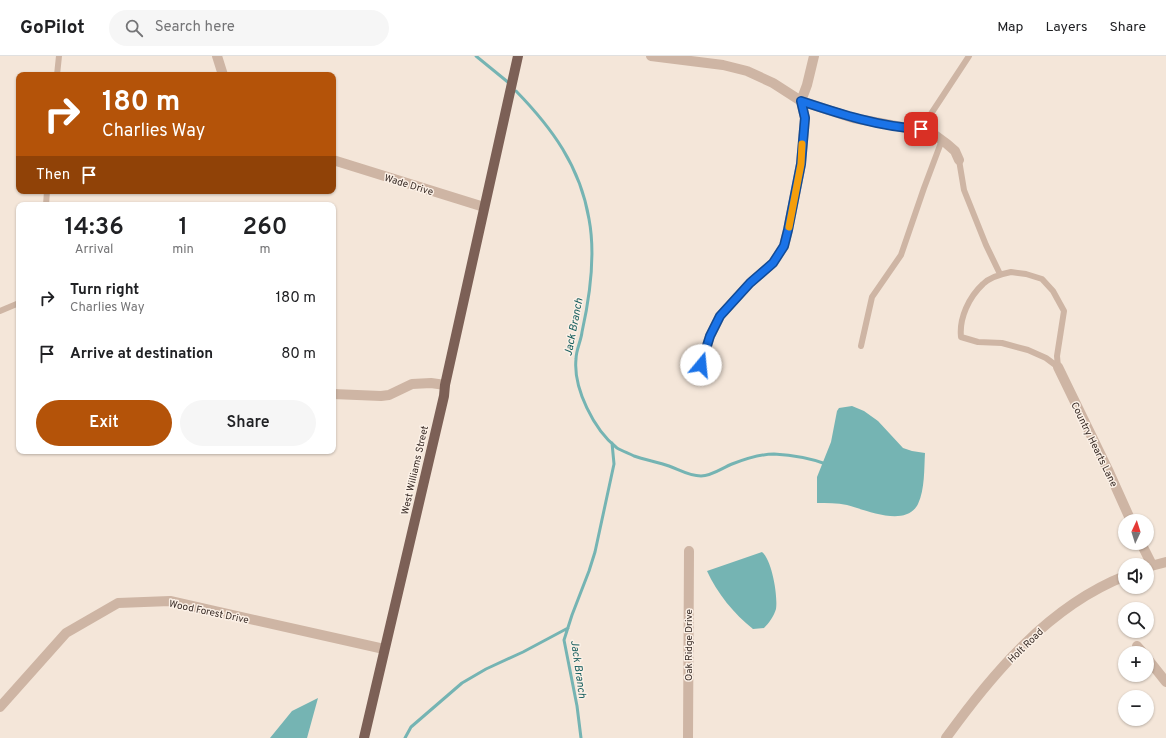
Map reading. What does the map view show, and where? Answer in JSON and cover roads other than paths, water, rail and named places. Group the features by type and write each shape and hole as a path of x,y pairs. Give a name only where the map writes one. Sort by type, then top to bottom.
{"main road":[{"name":"West Williams Street","path":"364,738 442,404 518,56"}],"street":[{"path":"217,56 222,72"},
{"path":"651,56 723,65 747,72 773,83 801,101 853,118 907,128 921,129 932,133 942,140 955,151 959,160"},
{"path":"701,365 710,336 720,316 750,283 773,263 784,246 801,164 805,118 801,101 814,56"},
{"name":"Wade Drive","path":"336,161 484,207"},
{"name":"Country Hearts Lane","path":"1058,368 1106,465 1128,514"},
{"path":"336,394 380,396 389,395 412,384 431,383 445,385"},
{"name":"Oak Ridge Drive","path":"688,738 689,551"},
{"path":"1154,565 1166,562"},
{"name":"Holt Road","path":"946,738 996,675 1038,632 1059,614 1082,598 1098,588 1118,579"},
{"name":"Wood Forest Drive","path":"0,707 66,633 118,604 170,601 384,649"},
{"path":"1154,667 1166,682"}],"lane":[{"path":"57,72 59,56"},
{"path":"921,129 969,56"},
{"path":"861,346 872,297 901,255 942,140"},
{"path":"959,160 964,190 986,245 1000,274"},
{"path":"1011,272 1042,278 1053,291 1064,311 1057,356 1058,368 1046,358 1028,350 1002,343 978,342 961,337 960,328 969,302 983,283 1000,274 1011,272"},
{"path":"0,311 16,304"}],"water":[{"path":"852,406 864,411 878,421 903,448 925,453 922,492 918,504 912,511 905,515 885,515 836,503 817,503 817,477 831,442 837,411 839,408"},
{"path":"762,552 769,562 774,579 776,609 764,628 753,629 739,617 727,603 707,571"},
{"path":"318,698 307,738 270,738 292,711"}],"waterway":[{"name":"Jack Branch","path":"476,56 509,83"},
{"name":"Jack Branch","path":"516,91 541,119 563,149 579,182 585,200 591,233 592,262 587,304 576,356 576,370 578,383 587,408 600,431 617,448 621,450 634,456 697,476 709,475 742,460 769,454 800,457 826,464"},
{"name":"Jack Branch","path":"581,738 577,706 564,640 595,552 614,464 612,443"},
{"path":"405,738 411,727 462,683 486,669 523,652 568,628"}]}
